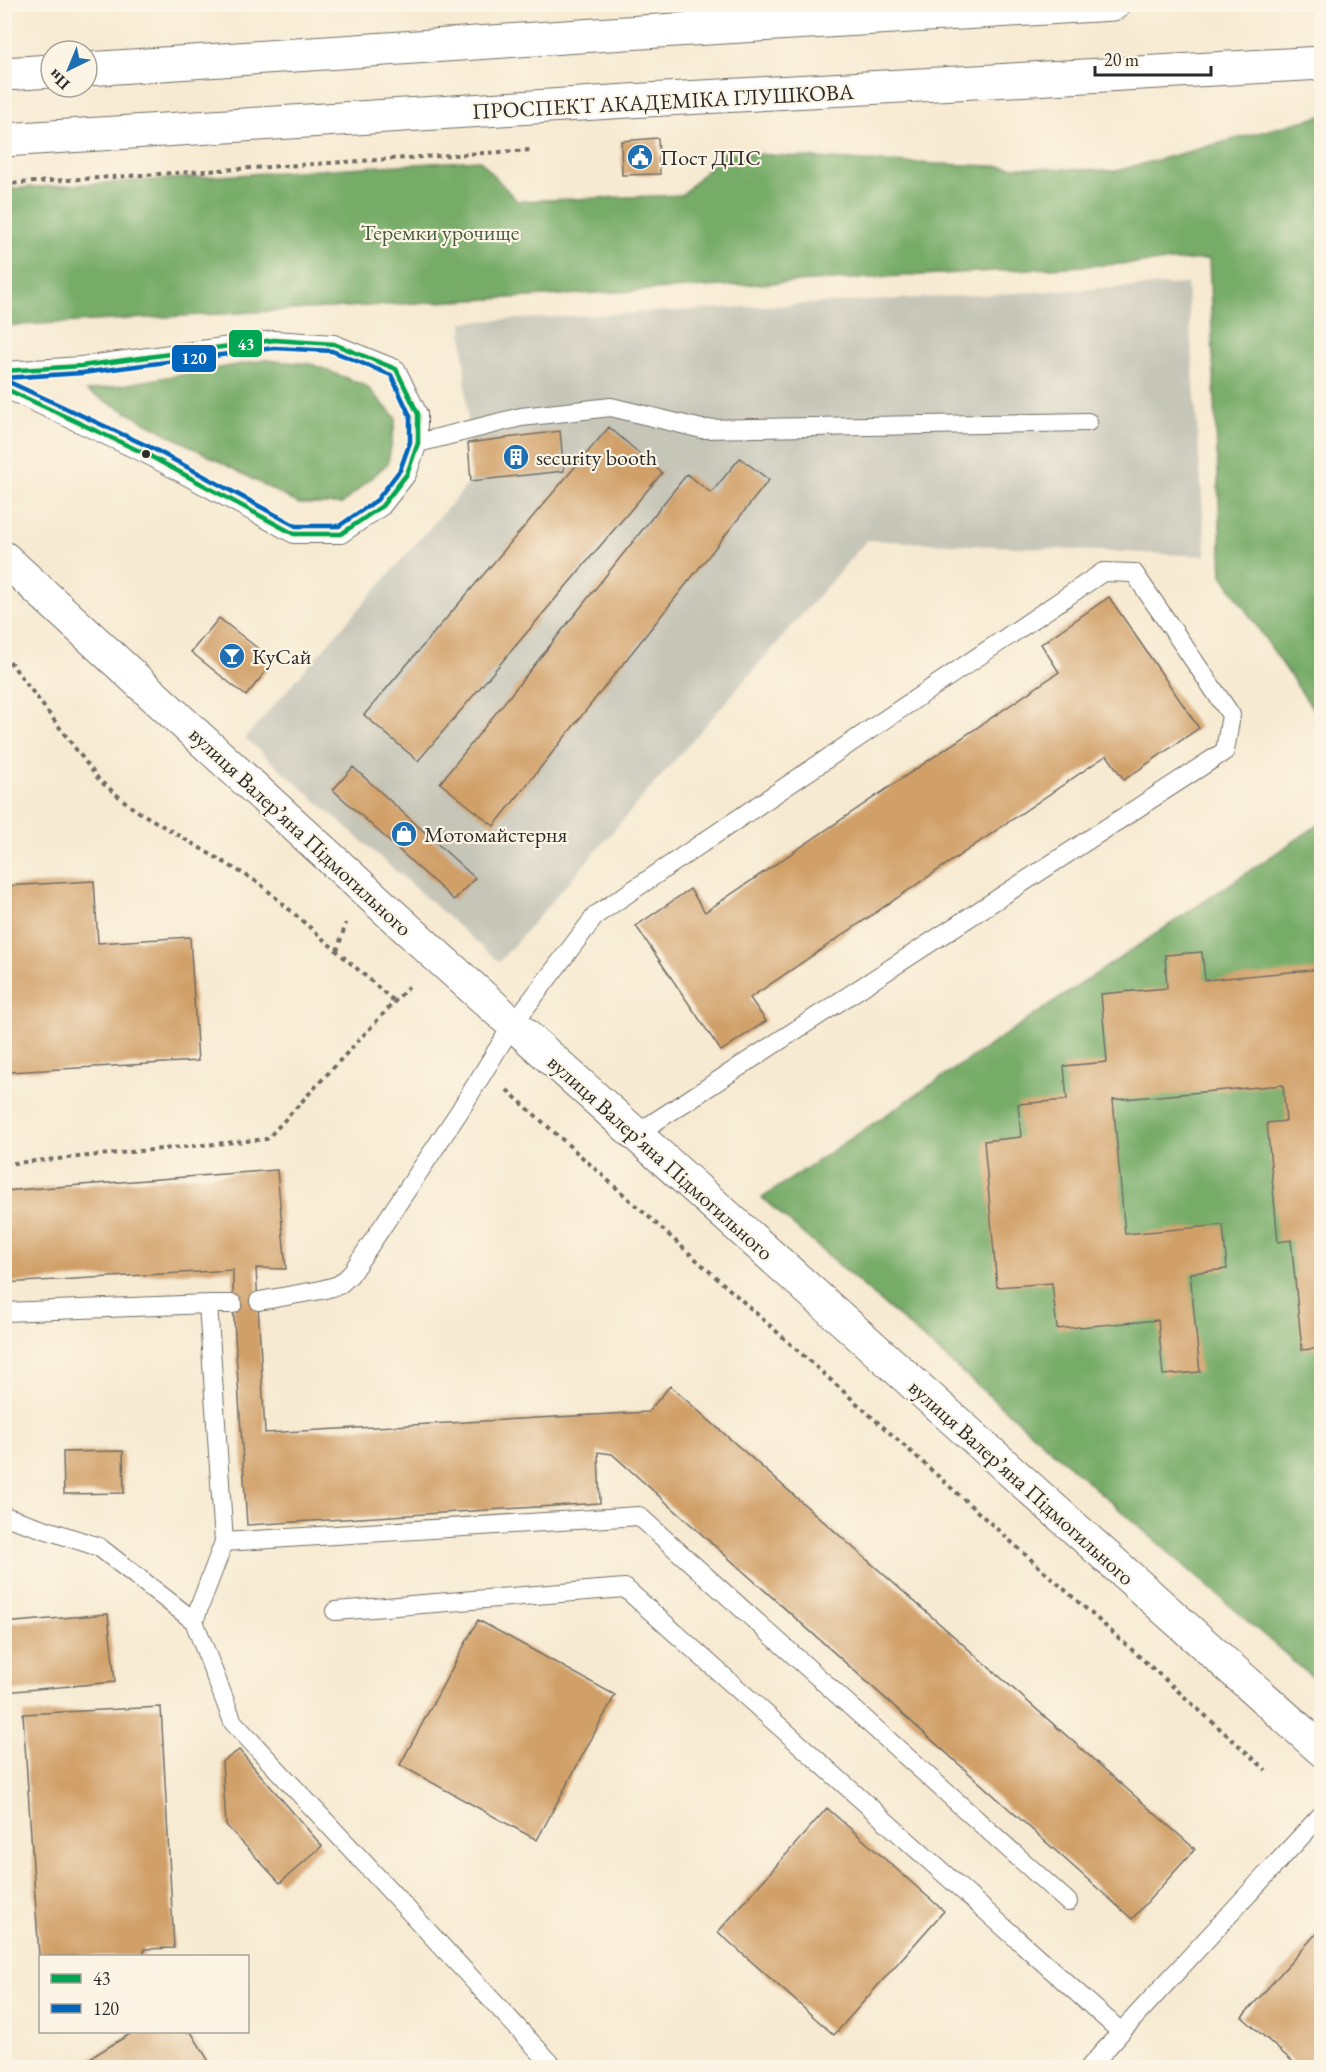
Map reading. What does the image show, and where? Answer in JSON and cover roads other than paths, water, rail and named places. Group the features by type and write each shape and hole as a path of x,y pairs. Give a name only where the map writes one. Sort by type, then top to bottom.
{"main road":[{"path":"99,68 637,32 1113,4"},
{"name":"ПРОСПЕКТ АКАДЕМІКА ГЛУШКОВА","path":"4,140 628,101 1322,63"},
{"path":"4,74 39,72"},
{"name":"вулиця Валерʼяна Підмогильного","path":"4,558 437,956 1322,1750"}],"lane":[{"path":"4,371 81,366 274,340 334,344 396,369 418,414 418,443 408,474 382,506 341,534 294,534 148,455 4,388"},
{"path":"418,443 520,417 611,407 702,429 1088,422"},
{"path":"259,1301 339,1285 350,1275 459,1112 513,1024 596,915 1103,572 1134,573 1231,715 1225,751 636,1134"},
{"path":"194,1621 224,1542 208,1304"},
{"path":"4,1312 233,1305"},
{"path":"4,1516 99,1547 194,1621 233,1722 555,2067"},
{"path":"224,1542 639,1516 1068,1902"},
{"path":"335,1611 625,1588 1121,2032"},
{"path":"1089,2067 1322,1814"}],"place":[{"name":"Пост ДПС","path":"640,157"},
{"name":"security booth","path":"516,457"},
{"name":"КуСай","path":"232,656"},
{"name":"Мотомайстерня","path":"404,834"}],"park label":[{"name":"Теремки урочище","path":"440,232"}]}
